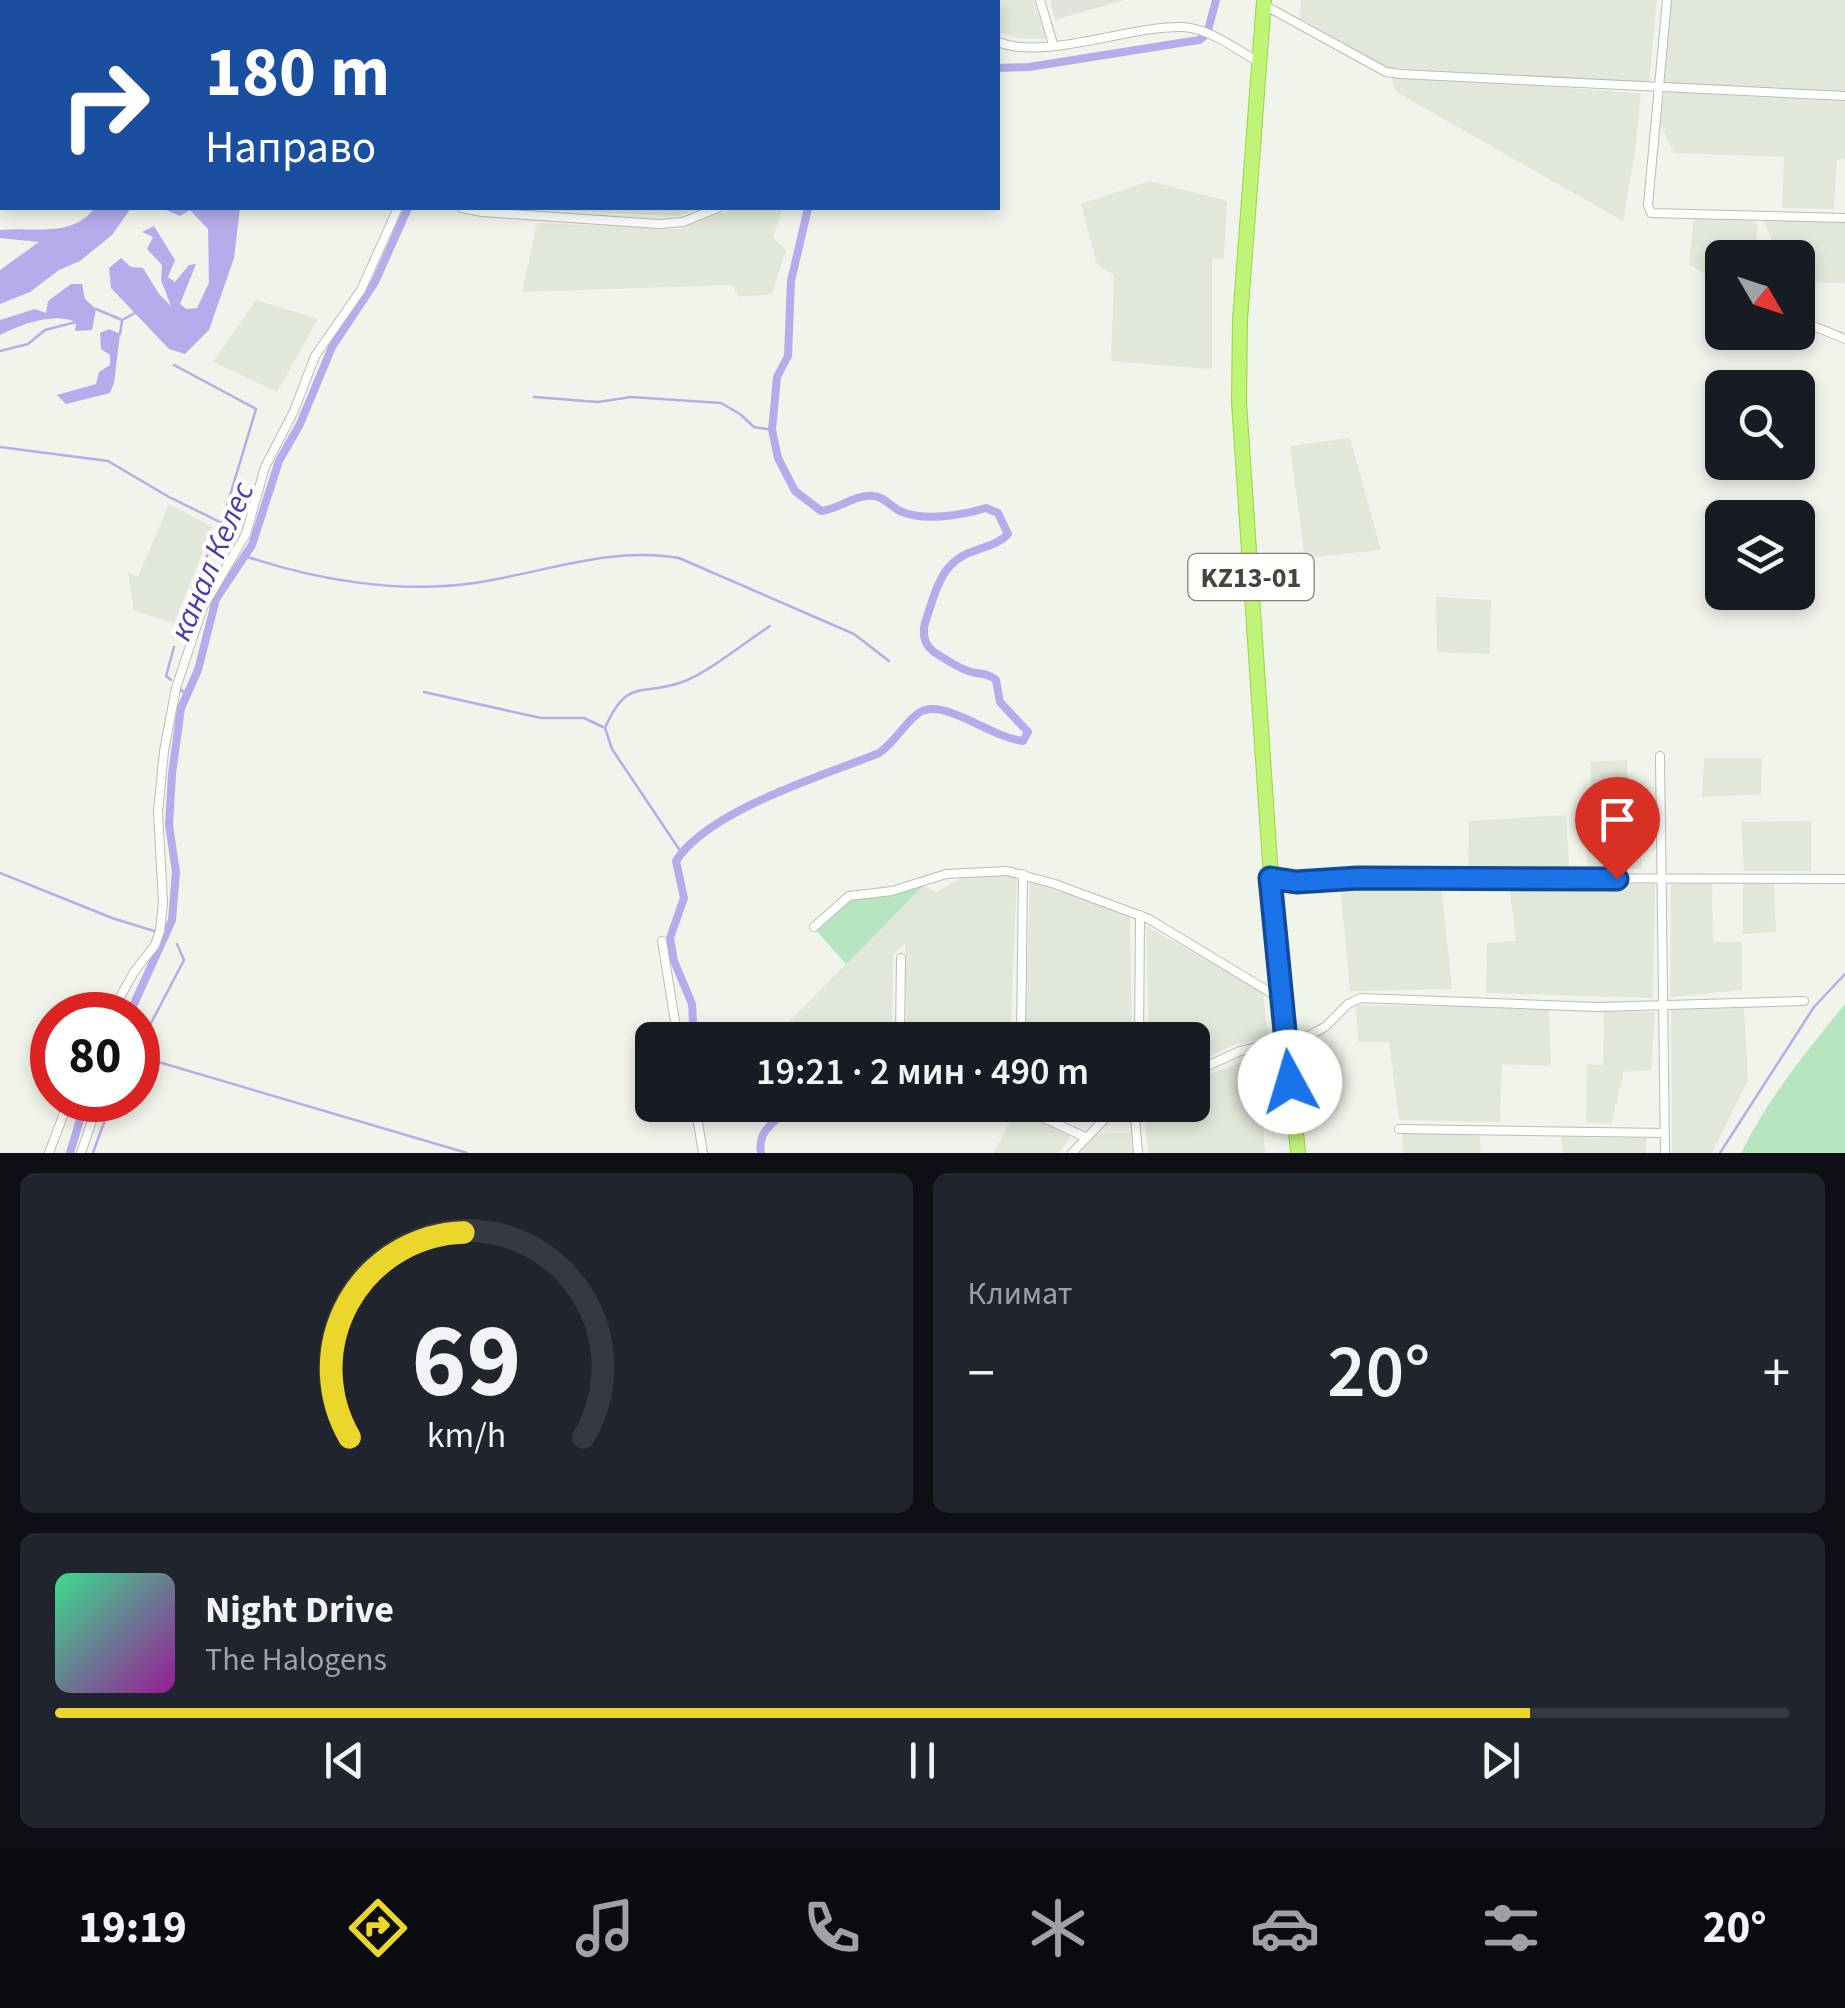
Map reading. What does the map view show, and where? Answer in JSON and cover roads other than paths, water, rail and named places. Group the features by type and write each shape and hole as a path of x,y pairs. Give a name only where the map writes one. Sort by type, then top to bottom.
{"highway":[{"name":"KZ13-01","path":"1266,2 1239,369 1270,878 1298,1153"}],"street":[{"path":"1040,0 1053,44"},
{"path":"1667,0 1648,205 1651,214 1845,218"},
{"path":"1266,2 1386,72 1845,96"},
{"path":"1000,42 1026,48 1182,27 1206,33 1261,63"},
{"path":"123,992 160,931 164,902 158,812 164,751 176,688 203,607 246,534 265,467 294,411 315,356 361,290 397,210"},
{"path":"472,210 659,224 683,222 713,210"},
{"path":"1816,327 1845,339"},
{"path":"1660,756 1665,1153"},
{"path":"814,927 844,900 857,894 892,891 960,872 1023,874 1140,915 1282,999"},
{"path":"1021,1022 1023,874"},
{"path":"1270,878 1296,882 1358,878 1845,879"},
{"path":"1139,1022 1140,915"},
{"path":"662,941 675,1022"},
{"path":"900,1022 901,958"},
{"path":"1210,1065 1240,1052 1285,1042 1325,1027 1348,1004 1361,998 1598,1007 1804,1001"},
{"path":"49,1153 61,1122"},
{"path":"81,1153 92,1122"},
{"path":"698,1122 703,1153"},
{"path":"1054,1122 1085,1136"},
{"path":"1072,1153 1100,1122"},
{"path":"1135,1122 1138,1153"},
{"path":"1398,1129 1664,1133"}],"waterway":[{"path":"1000,68 1029,67 1199,40 1207,34 1216,0"},
{"name":"канал Келес","path":"139,992 172,920 176,872 169,825 181,708 198,670 216,599 252,545 279,461 300,424 332,347 375,282 407,210"},
{"path":"693,1022 692,1004 674,961 670,938 684,898 676,861 692,843 713,826 768,796 879,753 925,710 947,711 1011,739 1023,741 1028,732 1000,702 996,680 946,660 927,645 924,636 925,622 947,569 963,556 1008,534 998,513 986,508 955,515 920,516 900,511 873,496 821,511 795,491 778,458 772,430 777,377 788,356 791,281 808,210"},
{"path":"96,309 122,320 135,313"},
{"path":"120,334 122,321"},
{"path":"0,351 28,344 45,330 76,322"},
{"path":"174,365 256,409 222,522 188,599 178,636"},
{"path":"534,397 598,402 631,397 721,403 754,427 772,430"},
{"path":"0,447 108,461 220,522"},
{"path":"245,556 329,578 417,587 474,583 627,555 679,558 854,634 889,661"},
{"path":"681,852 612,749 605,728 613,711 629,694 685,681 770,626"},
{"path":"171,680 166,676 174,647"},
{"path":"180,689 187,695"},
{"path":"424,692 541,718 584,718 603,727"},
{"path":"0,873 154,931"},
{"path":"160,1006 184,960 177,944"},
{"path":"1720,1153 1814,1007 1845,974"},
{"path":"160,1062 467,1153"},
{"name":"канал Келес","path":"70,1153 79,1122"},
{"path":"93,1153 104,1122"},
{"path":"761,1153 762,1137 774,1122"}]}
